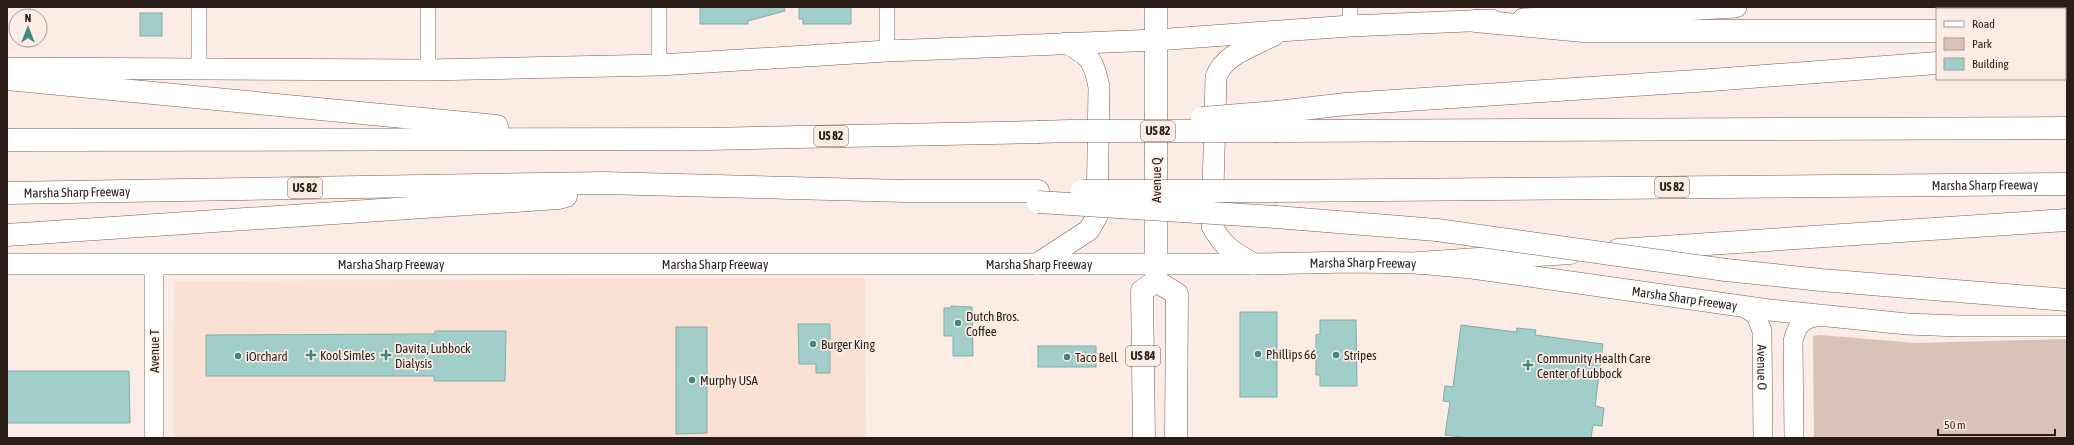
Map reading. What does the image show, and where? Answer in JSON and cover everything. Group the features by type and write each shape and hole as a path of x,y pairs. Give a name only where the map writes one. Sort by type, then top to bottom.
{"highway":[{"name":"Avenue Q","path":"1156,7 1156,272"},
{"path":"1475,21 1583,31 1936,31"},
{"path":"1277,121 1346,104 1711,80 1936,63"},
{"path":"7,79 623,139"},
{"name":"US 82","path":"7,140 623,139 1038,132 1277,121 2067,128"},
{"path":"7,235 559,198 604,183"},
{"name":"Marsha Sharp Freeway","path":"7,193 604,183 1038,196 1277,191 2067,184"},
{"path":"1038,196 1437,230 1726,270 1821,280 2067,300"},
{"path":"1418,263 2067,220"},
{"name":"US 84","path":"1144,438 1142,291 1156,272 1176,294 1176,438"}],"main road":[{"path":"7,68 199,67 428,70 659,65 887,51 1156,40 1281,31 1350,16 1475,21 1736,7"},
{"path":"1254,264 1233,252 1220,241 1212,226 1216,77 1226,60 1281,31"},
{"path":"1037,264 1089,230 1097,216 1099,87 1091,60 1082,51 1066,44"},
{"name":"Marsha Sharp Freeway","path":"7,264 1037,264 1156,272 1254,264 1351,262 1418,263 1479,269 1820,316 1907,324 1960,326 2067,326"}],"street":[{"path":"199,7 199,67"},
{"path":"428,7 428,70"},
{"path":"659,7 659,65"},
{"path":"887,7 887,51"},
{"name":"Avenue T","path":"154,264 154,438"},
{"name":"Avenue O","path":"1742,306 1756,315 1762,331 1763,438"},
{"path":"1794,438 1794,341 1796,330 1808,317 1820,316"}],"shaded area":[{"path":"865,278 866,438 173,438 174,281"}],"green space":[{"path":"1820,335 1916,343 2067,339 2067,438 1814,438 1813,336"}],"building":[{"path":"700,7 784,7 785,11 748,21 748,24 700,24"},
{"path":"799,7 851,7 851,24 803,24 803,19 799,19"},
{"path":"140,13 162,13 162,36 140,36"},
{"name":"Dutch Bros. Coffee","path":"951,306 972,307 973,356 953,356 953,336 944,336 944,308 951,308"},
{"name":"Phillips 66","path":"1240,312 1277,312 1277,397 1240,397"},
{"name":"Stripes","path":"1320,320 1356,320 1357,386 1320,386 1320,375 1316,375 1316,335 1320,334"},
{"name":"Burger King","path":"798,324 830,324 830,373 816,373 816,364 799,364"},
{"name":"Community Health Care Center of Lubbock","path":"1461,325 1516,332 1517,328 1536,330 1535,335 1603,344 1595,406 1604,408 1602,426 1593,425 1591,438 1471,438 1445,435 1450,402 1443,401 1445,386 1453,387"},
{"name":"Murphy USA","path":"676,327 707,327 707,433 676,434"},
{"path":"435,331 506,331 505,381 434,381 434,376 206,376 206,335 435,334"},
{"name":"Taco Bell","path":"1038,346 1096,346 1096,367 1038,367"},
{"path":"7,371 129,371 130,423 7,423"}],"place":[{"name":"Dutch Bros. Coffee","path":"958,323"},
{"name":"Burger King","path":"813,344"},
{"name":"Phillips 66","path":"1258,354"},
{"name":"Kool Simles","path":"311,355"},
{"name":"Davita, Lubbock Dialysis","path":"386,355"},
{"name":"Stripes","path":"1336,355"},
{"name":"iOrchard","path":"238,356"},
{"name":"Taco Bell","path":"1067,357"},
{"name":"Community Health Care Center of Lubbock","path":"1528,365"},
{"name":"Murphy USA","path":"692,380"}]}
